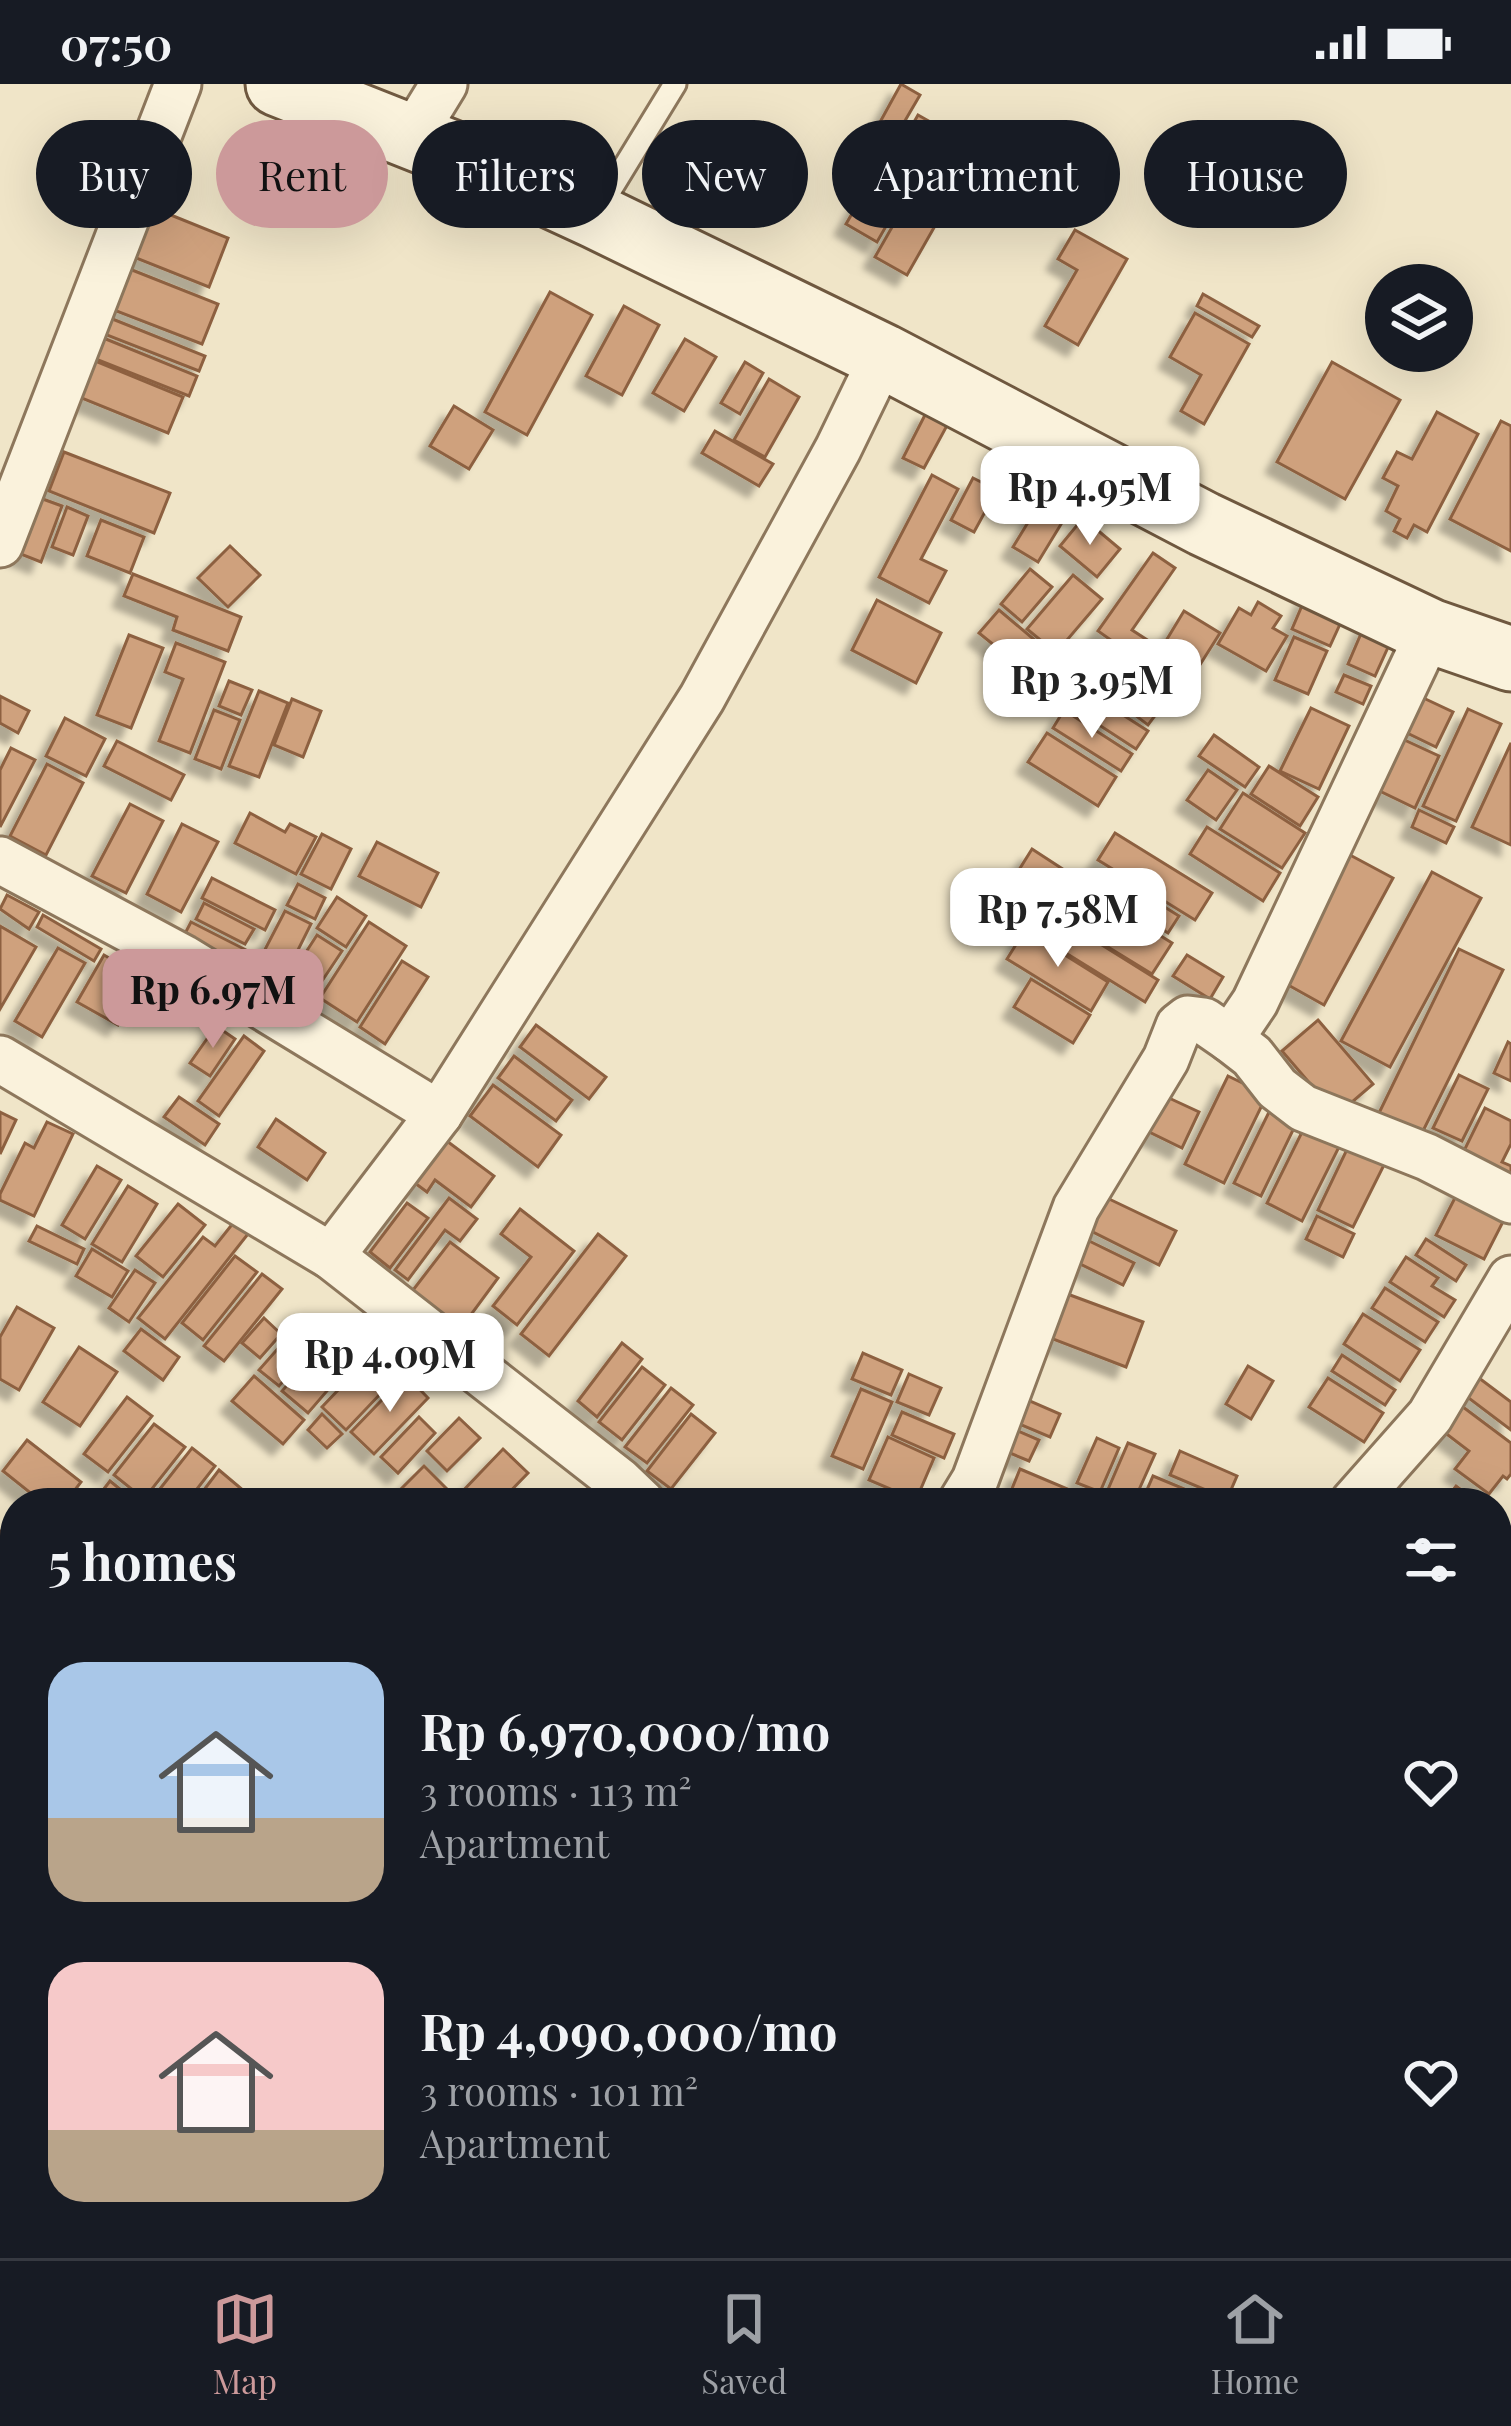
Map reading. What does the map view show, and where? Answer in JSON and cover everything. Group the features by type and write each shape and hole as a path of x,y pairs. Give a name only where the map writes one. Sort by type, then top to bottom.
{"main road":[{"path":"278,84 411,138"},
{"path":"618,227 883,356 1204,524 1430,631 1511,659"}],"street":[{"path":"0,544 178,84"},
{"path":"411,138 444,84"},
{"path":"331,1256 440,1114 703,698 883,356"},
{"path":"1230,1039 1280,956 1430,631"},
{"path":"1,864 183,958 440,1114"},
{"path":"970,1488 1076,1208 1166,1059 1179,1026 1188,1019 1204,1022 1252,1056 1277,1088 1303,1108 1427,1157 1511,1199"},
{"path":"0,1059 331,1256 626,1488"},
{"path":"1366,1488 1430,1416 1511,1280"}],"lane":[{"path":"618,178 675,84"}],"building":[{"path":"901,84 920,95 905,120 881,120"},
{"path":"192,224 228,238 209,287 131,256 142,228 192,228"},
{"path":"853,228 885,228 877,242"},
{"path":"892,228 934,228 907,275 875,257"},
{"path":"1075,230 1127,259 1078,345 1045,326 1077,270 1058,259"},
{"path":"122,266 218,304 202,344 106,307"},
{"path":"550,292 592,315 527,435 485,412"},
{"path":"1203,294 1259,326 1252,337 1197,306"},
{"path":"624,306 659,325 622,395 586,376"},
{"path":"1195,313 1249,344 1204,424 1181,411 1201,375 1170,357"},
{"path":"100,314 205,356 199,371 94,330"},
{"path":"96,335 197,376 189,396 88,356"},
{"path":"685,339 716,357 684,411 653,393"},
{"path":"93,360 183,397 168,433 79,397"},
{"path":"745,362 763,373 740,414 721,403"},
{"path":"1332,362 1400,400 1345,499 1277,462"},
{"path":"769,379 799,397 765,457 734,440"},
{"path":"454,406 493,430 469,469 430,446"},
{"path":"928,409 950,420 924,468 903,458"},
{"path":"1437,412 1478,434 1427,532 1414,525 1407,538 1394,531 1400,519 1386,511 1398,486 1383,478 1397,452 1412,459"},
{"path":"1501,421 1511,426 1511,551 1450,519"},
{"path":"715,431 773,464 759,486 702,453"},
{"path":"64,452 170,493 154,533 49,491"},
{"path":"932,475 958,489 921,559 946,571 929,603 879,577"},
{"path":"973,478 997,490 974,532 951,520"},
{"path":"40,498 62,506 41,562 18,553"},
{"path":"1041,501 1066,516 1038,562 1013,547"},
{"path":"67,507 88,516 73,555 52,547"},
{"path":"1083,518 1120,549 1097,577 1060,546"},
{"path":"101,520 144,537 130,573 87,556"},
{"path":"230,546 260,575 228,607 198,578"},
{"path":"1153,553 1175,568 1132,630 1155,645 1143,663 1098,631"},
{"path":"1030,569 1052,587 1022,622 1001,604"},
{"path":"133,574 241,617 228,651 173,630 177,617 124,596"},
{"path":"1073,575 1102,599 1056,653 1027,629"},
{"path":"1307,594 1346,611 1330,646 1292,629"},
{"path":"877,600 941,633 916,683 852,650"},
{"path":"1258,602 1281,616 1273,628 1287,636 1266,671 1218,644 1239,608 1251,615"},
{"path":"999,610 1056,658 1037,680 979,633"},
{"path":"1184,611 1220,633 1196,671 1161,649"},
{"path":"1366,622 1394,634 1375,676 1348,664"},
{"path":"129,635 163,648 131,728 97,715"},
{"path":"1294,637 1327,651 1308,694 1275,680"},
{"path":"176,643 225,662 190,753 159,741 183,679 165,672"},
{"path":"1106,643 1172,693 1148,725 1082,675"},
{"path":"1344,675 1371,686 1363,704 1336,692"},
{"path":"229,681 252,690 241,715 219,706"},
{"path":"1084,690 1148,731 1136,749 1073,708"},
{"path":"259,691 288,703 259,777 229,766"},
{"path":"1417,695 1453,712 1436,747 1401,730"},
{"path":"0,696 29,711 18,733 0,723"},
{"path":"292,699 321,711 303,757 274,745"},
{"path":"1311,708 1349,726 1319,789 1280,771"},
{"path":"1468,709 1501,724 1456,821 1423,806"},
{"path":"214,710 240,720 221,769 195,759"},
{"path":"1064,710 1132,754 1121,771 1053,728"},
{"path":"65,718 105,739 86,776 46,756"},
{"path":"1385,731 1439,756 1415,808 1361,782"},
{"path":"1047,733 1116,777 1098,806 1028,762"},
{"path":"1214,735 1259,767 1245,787 1199,756"},
{"path":"117,741 184,775 171,800 104,766"},
{"path":"1511,743 1511,845 1472,827"},
{"path":"11,748 35,760 0,827 0,770"},
{"path":"47,764 83,783 46,855 10,836"},
{"path":"1269,766 1318,797 1300,826 1251,794"},
{"path":"1208,770 1237,790 1216,820 1187,800"},
{"path":"1243,793 1305,833 1282,868 1220,829"},
{"path":"130,804 163,821 126,893 92,876"},
{"path":"1419,810 1454,827 1446,843 1412,827"},
{"path":"250,813 285,832 290,824 316,837 296,874 235,843"},
{"path":"182,824 218,842 181,912 147,894"},
{"path":"1207,827 1280,873 1263,901 1190,854"},
{"path":"1115,833 1212,893 1195,920 1098,860"},
{"path":"322,834 351,849 331,889 301,874"},
{"path":"377,842 438,873 421,907 359,876"},
{"path":"1032,849 1078,879 1059,909 1012,881"},
{"path":"1350,855 1393,878 1324,1005 1281,981"},
{"path":"1432,872 1481,898 1390,1067 1341,1041"},
{"path":"1112,874 1179,916 1168,933 1101,891"},
{"path":"212,878 275,910 265,930 202,898"},
{"path":"298,884 325,898 315,919 287,905"},
{"path":"1083,887 1172,943 1152,974 1064,920"},
{"path":"7,895 39,912 29,929 0,909"},
{"path":"337,897 366,916 346,947 317,928"},
{"path":"204,903 254,929 245,944 196,919"},
{"path":"1041,907 1158,980 1145,1002 1027,929"},
{"path":"285,911 311,924 287,972 260,959"},
{"path":"43,915 101,949 94,961 37,927"},
{"path":"191,922 254,954 242,975 180,943"},
{"path":"369,922 406,946 357,1022 320,998"},
{"path":"0,926 36,947 0,1009"},
{"path":"1025,930 1108,982 1091,1011 1007,959"},
{"path":"317,935 342,951 310,999 286,983"},
{"path":"58,948 85,963 42,1037 15,1021"},
{"path":"1459,949 1503,970 1421,1135 1378,1115"},
{"path":"104,955 145,979 118,1025 77,1002"},
{"path":"1187,955 1223,977 1210,999 1173,976"},
{"path":"402,961 428,977 385,1044 360,1027"},
{"path":"1031,979 1090,1015 1073,1043 1014,1007"},
{"path":"1318,1020 1373,1084 1337,1115 1282,1051"},
{"path":"536,1025 606,1077 589,1099 520,1047"},
{"path":"216,1026 235,1039 210,1076 190,1063"},
{"path":"244,1036 264,1051 219,1116 198,1101"},
{"path":"1508,1042 1511,1044 1511,1081 1494,1073"},
{"path":"514,1056 572,1100 556,1121 498,1078"},
{"path":"1459,1075 1488,1089 1462,1141 1433,1128"},
{"path":"1228,1076 1267,1095 1224,1183 1185,1164"},
{"path":"493,1085 561,1135 538,1167 470,1116"},
{"path":"1156,1092 1199,1112 1182,1148 1139,1127"},
{"path":"179,1097 219,1124 205,1145 164,1117"},
{"path":"1485,1108 1511,1121 1511,1144 1502,1162 1511,1166 1511,1194 1456,1167"},
{"path":"1270,1110 1296,1124 1261,1196 1234,1183"},
{"path":"0,1112 16,1120 0,1154"},
{"path":"276,1119 325,1153 307,1180 258,1147"},
{"path":"47,1122 73,1134 34,1216 0,1200 0,1194 25,1143 34,1148"},
{"path":"1305,1126 1341,1143 1302,1221 1267,1203"},
{"path":"436,1133 494,1176 471,1207 435,1180 427,1192 404,1175"},
{"path":"1350,1143 1386,1161 1353,1227 1318,1210"},
{"path":"97,1166 121,1180 85,1239 62,1225"},
{"path":"1462,1184 1510,1208 1484,1259 1436,1235"},
{"path":"128,1186 157,1204 122,1262 92,1244"},
{"path":"449,1198 477,1219 460,1241 445,1230 408,1280 395,1270"},
{"path":"1107,1198 1176,1231 1159,1265 1091,1231"},
{"path":"407,1203 428,1218 390,1268 370,1252"},
{"path":"178,1204 205,1225 163,1277 136,1256"},
{"path":"520,1209 574,1251 517,1325 493,1306 531,1257 501,1234"},
{"path":"1317,1216 1354,1234 1343,1257 1306,1239"},
{"path":"234,1222 248,1234 165,1339 138,1318 203,1237 215,1246"},
{"path":"37,1226 84,1249 77,1264 29,1241"},
{"path":"598,1234 626,1256 549,1356 521,1334"},
{"path":"1081,1237 1134,1263 1123,1285 1070,1259"},
{"path":"1426,1239 1466,1265 1456,1281 1416,1255"},
{"path":"450,1242 498,1278 459,1331 410,1294"},
{"path":"92,1249 128,1271 112,1297 76,1276"},
{"path":"235,1256 257,1272 203,1340 182,1323"},
{"path":"1406,1257 1438,1278 1432,1286 1455,1300 1444,1317 1390,1282"},
{"path":"135,1270 155,1283 129,1322 109,1308"},
{"path":"262,1274 282,1289 224,1361 204,1346"},
{"path":"1385,1288 1438,1322 1425,1342 1372,1308"},
{"path":"1062,1292 1143,1322 1126,1367 1045,1336"},
{"path":"17,1307 54,1328 19,1390 0,1379 0,1337"},
{"path":"1363,1314 1420,1350 1400,1381 1344,1344"},
{"path":"264,1318 281,1334 260,1358 242,1343"},
{"path":"345,1319 370,1341 308,1413 282,1391"},
{"path":"303,1320 323,1337 279,1386 259,1370"},
{"path":"141,1329 179,1357 163,1380 124,1351"},
{"path":"622,1343 642,1359 597,1417 578,1401"},
{"path":"380,1346 404,1369 346,1430 322,1407"},
{"path":"79,1347 117,1372 80,1426 43,1402"},
{"path":"863,1353 902,1370 891,1395 852,1379"},
{"path":"1342,1355 1395,1390 1385,1405 1332,1371"},
{"path":"1248,1366 1273,1381 1251,1419 1226,1404"},
{"path":"642,1367 665,1385 622,1440 599,1422"},
{"path":"909,1374 941,1388 929,1415 897,1402"},
{"path":"406,1375 428,1398 374,1454 351,1432"},
{"path":"254,1376 304,1420 283,1444 232,1401"},
{"path":"1328,1378 1383,1413 1364,1442 1309,1407"},
{"path":"1479,1378 1511,1402 1511,1430 1466,1396"},
{"path":"671,1388 693,1405 647,1463 625,1447"},
{"path":"861,1389 892,1402 863,1469 832,1456"},
{"path":"127,1397 152,1416 108,1472 84,1454"},
{"path":"1021,1397 1060,1414 1050,1437 1012,1421"},
{"path":"1459,1404 1511,1443 1511,1474 1494,1488 1481,1488 1455,1469 1469,1451 1440,1429"},
{"path":"902,1412 954,1434 944,1458 892,1435"},
{"path":"322,1414 342,1434 327,1448 308,1430"},
{"path":"691,1414 715,1433 672,1488 647,1471"},
{"path":"419,1417 435,1433 398,1473 381,1457"},
{"path":"459,1418 480,1438 447,1471 427,1451"},
{"path":"154,1424 185,1447 153,1488 130,1488 114,1475"},
{"path":"1002,1424 1039,1440 1029,1461 993,1446"},
{"path":"888,1437 934,1458 921,1488 888,1488 869,1480"},
{"path":"1097,1438 1119,1448 1102,1488 1077,1483"},
{"path":"27,1440 81,1482 76,1488 24,1488 3,1471"},
{"path":"1128,1443 1155,1454 1140,1488 1109,1488"},
{"path":"192,1448 215,1466 198,1488 161,1488"},
{"path":"503,1449 528,1473 514,1488 466,1488"},
{"path":"1180,1451 1237,1476 1232,1488 1201,1488 1170,1475"},
{"path":"424,1466 446,1488 402,1488"},
{"path":"1020,1469 1065,1488 1012,1488"},
{"path":"219,1470 240,1488 205,1488"},
{"path":"1153,1476 1182,1488 1148,1488"}]}
